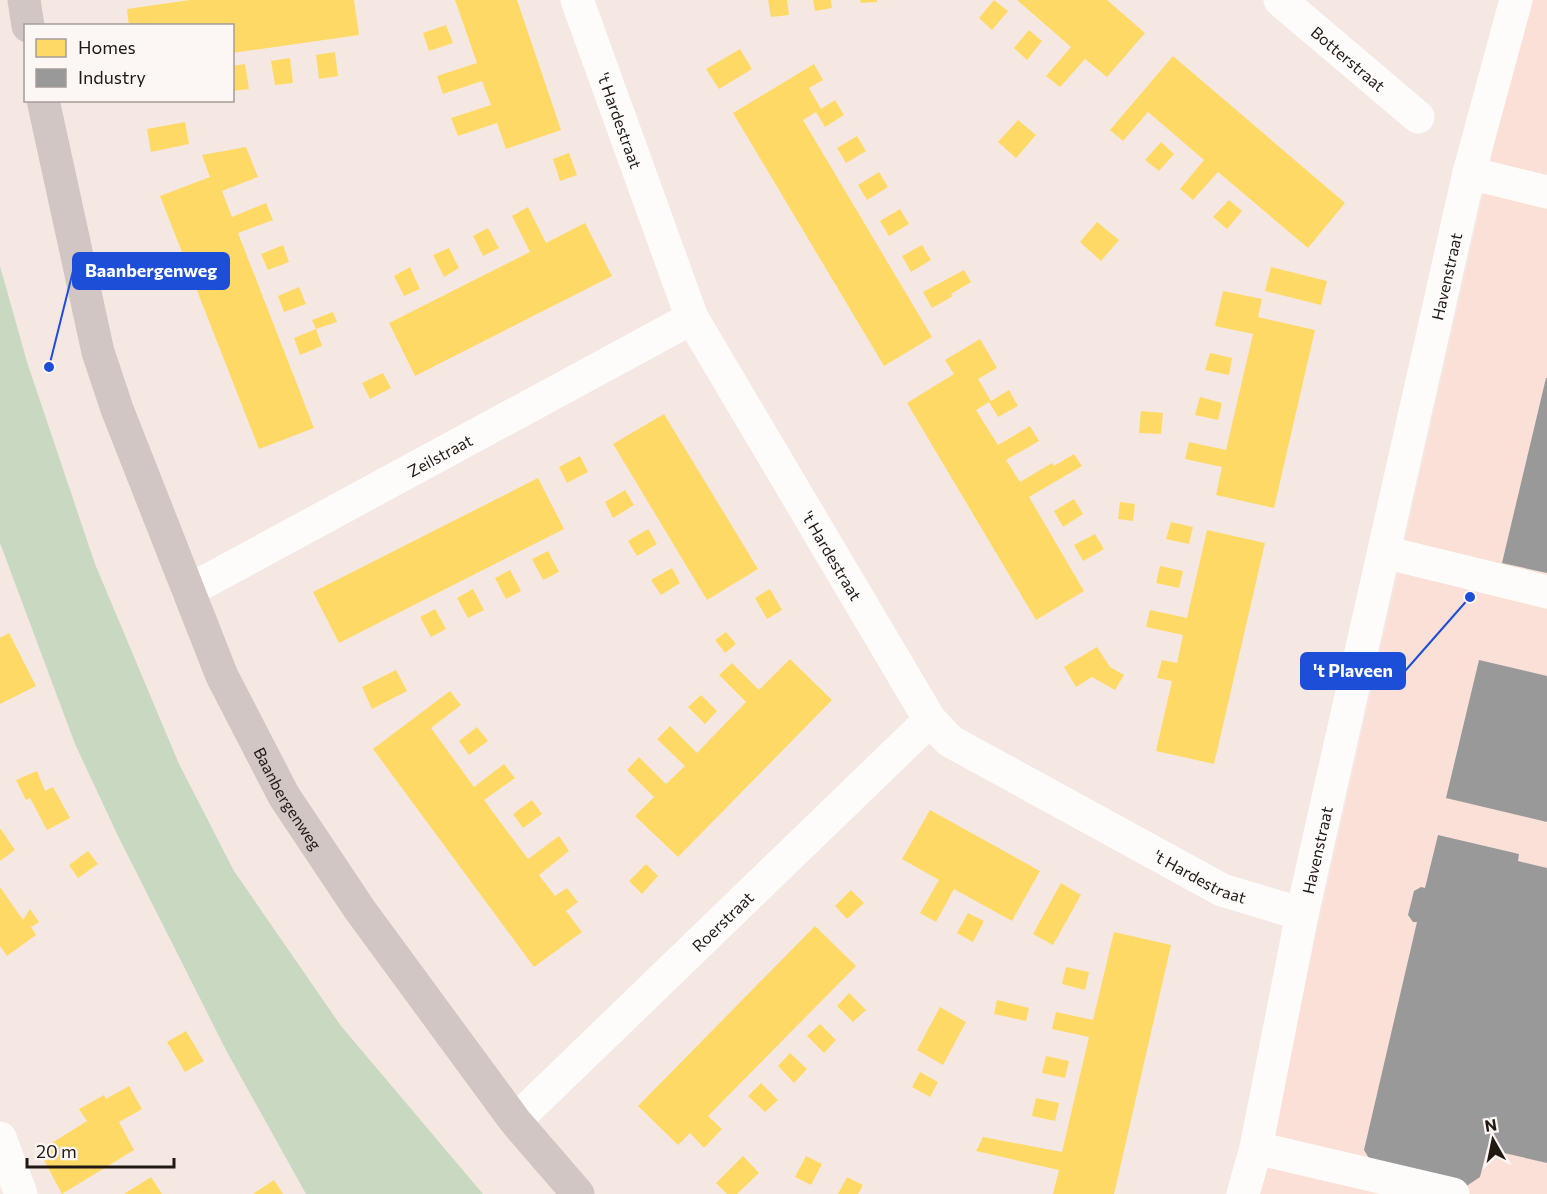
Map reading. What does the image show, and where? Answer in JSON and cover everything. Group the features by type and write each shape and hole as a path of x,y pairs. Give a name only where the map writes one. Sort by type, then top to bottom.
{"main road":[{"path":"24,0 28,24"},
{"name":"Baanbergenweg","path":"43,102 98,352 117,409 222,676 284,796 360,910 515,1120 578,1194"}],"street":[{"name":"'t Hardestraat","path":"578,0 692,318 930,720 950,741 1222,890 1302,914"},
{"name":"Botterstraat","path":"1280,0 1418,117"},
{"name":"Havenstraat","path":"1243,1194 1256,1148 1302,914 1469,173 1516,0"},
{"path":"1469,173 1547,192"},
{"name":"Zeilstraat","path":"188,591 692,318"},
{"path":"1384,552 1547,592"},
{"name":"Roerstraat","path":"515,1120 930,720"},
{"path":"0,1138 21,1194"},
{"path":"1256,1148 1453,1194"}],"shaded area":[{"path":"1527,0 1547,0 1547,1194 1258,1194"}],"green space":[{"path":"0,266 27,362 95,564 179,764 234,871 341,1026 483,1194 306,1194 227,1052 118,836 75,744 0,543"}],"building: Homes":[{"path":"190,0 354,0 359,35 234,53 234,24 129,24 127,9"},
{"path":"455,0 517,0 561,130 506,149 497,123 458,136 451,118 491,105 482,81 443,94 437,76 477,63"},
{"path":"768,0 787,0 789,15 771,17"},
{"path":"813,0 831,0 832,8 815,11"},
{"path":"860,0 877,0 877,2 861,3"},
{"path":"994,0 1008,11 992,30 979,18"},
{"path":"1017,0 1107,0 1145,33 1107,77 1085,59 1060,87 1046,76 1071,47"},
{"path":"446,25 453,43 429,51 423,33"},
{"path":"1029,30 1042,41 1027,60 1014,48"},
{"path":"740,49 752,69 719,89 706,69"},
{"path":"335,52 338,76 319,79 316,55"},
{"path":"1173,56 1345,203 1308,248 1218,172 1193,200 1180,189 1204,160 1148,112 1123,141 1110,130"},
{"path":"290,58 293,83 275,85 271,61"},
{"path":"245,64 249,89 234,91 234,66"},
{"path":"814,64 823,80 809,88 821,109 835,100 844,115 825,127 816,112 803,120 932,337 884,366 733,113"},
{"path":"1018,120 1036,135 1016,158 998,142"},
{"path":"185,122 189,144 151,152 147,129"},
{"path":"857,136 866,151 846,163 837,148"},
{"path":"1161,142 1174,154 1159,171 1145,160"},
{"path":"246,147 258,177 222,191 232,217 266,203 273,220 238,233 314,428 259,449 160,196 210,177 202,155"},
{"path":"569,153 577,175 560,181 553,159"},
{"path":"879,172 888,187 867,200 858,185"},
{"path":"1229,200 1242,211 1227,229 1213,217"},
{"path":"528,207 546,243 585,223 612,276 415,376 389,323 530,252 512,216"},
{"path":"900,209 909,224 889,236 880,221"},
{"path":"1097,222 1119,240 1101,261 1080,242"},
{"path":"488,228 499,248 483,256 473,236"},
{"path":"283,245 289,262 268,270 261,254"},
{"path":"922,245 931,260 911,272 902,256"},
{"path":"449,248 459,268 444,277 433,255"},
{"path":"410,267 420,289 404,296 394,276"},
{"path":"1271,267 1327,281 1321,305 1265,291"},
{"path":"964,270 971,282 932,308 923,292"},
{"path":"299,287 306,304 284,312 278,296"},
{"path":"1223,291 1262,299 1258,317 1315,330 1274,508 1216,495 1222,467 1185,459 1189,442 1226,450 1253,334 1215,326"},
{"path":"333,312 337,322 316,329 312,320"},
{"path":"316,329 322,346 300,355 294,338"},
{"path":"980,339 997,368 978,379 991,401 1009,390 1018,406 998,417 989,402 976,410 998,445 1030,426 1039,441 1006,460 1020,482 1052,463 1054,466 1074,454 1082,466 1029,497 1084,591 1036,620 907,403 954,374 945,360"},
{"path":"1210,353 1232,358 1229,375 1205,370"},
{"path":"383,373 391,388 370,399 362,383"},
{"path":"1200,397 1222,403 1218,420 1195,415"},
{"path":"1141,411 1163,413 1161,434 1139,433"},
{"path":"664,414 758,569 707,600 613,444"},
{"path":"580,456 588,472 567,483 559,467"},
{"path":"538,478 564,529 339,643 313,592"},
{"path":"625,490 634,505 613,518 605,502"},
{"path":"1074,499 1083,514 1063,527 1054,511"},
{"path":"1120,502 1135,504 1133,521 1118,519"},
{"path":"1171,522 1193,527 1189,544 1166,539"},
{"path":"648,529 657,544 637,556 628,541"},
{"path":"1207,530 1265,543 1214,764 1156,751 1172,681 1157,678 1162,660 1177,663 1183,635 1146,627 1150,610 1187,618"},
{"path":"1095,534 1104,549 1083,561 1074,545"},
{"path":"548,551 559,572 543,580 532,559"},
{"path":"1160,566 1183,571 1179,588 1156,583"},
{"path":"672,568 680,583 661,595 651,580"},
{"path":"510,570 521,591 506,599 495,578"},
{"path":"473,589 484,610 468,618 457,598"},
{"path":"770,589 782,610 767,619 755,598"},
{"path":"435,609 446,629 431,637 420,617"},
{"path":"726,632 736,644 725,653 715,640"},
{"path":"9,633 36,686 0,704 0,638"},
{"path":"1097,647 1110,667 1124,675 1115,690 1092,677 1076,687 1064,667"},
{"path":"790,659 832,700 678,857 635,816 654,797 627,770 639,757 666,784 685,766 657,739 670,726 697,753 746,702 719,675 732,663 759,690"},
{"path":"396,670 407,691 372,709 362,687"},
{"path":"450,691 461,705 431,728 474,787 504,764 515,778 484,800 501,823 528,859 559,836 569,851 539,875 555,896 567,888 578,902 566,911 582,932 534,967 373,749"},
{"path":"701,695 717,711 705,724 688,707"},
{"path":"477,727 488,741 469,755 459,741"},
{"path":"37,771 45,791 53,787 70,818 47,830 30,798 26,800 16,780"},
{"path":"532,800 542,814 523,828 513,814"},
{"path":"930,810 1040,871 1012,921 954,889 936,922 920,913 939,880 902,859"},
{"path":"0,828 15,850 0,861"},
{"path":"88,851 98,864 78,878 69,865"},
{"path":"646,864 658,876 642,894 629,881"},
{"path":"1061,883 1081,895 1053,945 1033,934"},
{"path":"0,887 23,920 30,909 39,922 31,927 36,935 7,956 0,946"},
{"path":"851,890 864,903 847,919 835,906"},
{"path":"968,913 984,921 973,942 957,933"},
{"path":"815,926 856,966 708,1116 722,1129 704,1148 690,1133 678,1145 638,1106"},
{"path":"1114,932 1171,945 1114,1194 1053,1194 1059,1170 976,1151 983,1137 1062,1152 1089,1037 1052,1029 1056,1012 1093,1020"},
{"path":"1066,967 1089,972 1085,990 1062,984"},
{"path":"849,993 866,1010 853,1022 837,1006"},
{"path":"997,1000 1029,1008 1026,1021 994,1014"},
{"path":"940,1007 966,1022 943,1065 917,1050"},
{"path":"820,1024 836,1040 824,1053 807,1036"},
{"path":"186,1031 204,1061 185,1072 167,1042"},
{"path":"790,1053 807,1069 794,1083 778,1066"},
{"path":"1046,1056 1069,1061 1065,1078 1042,1073"},
{"path":"920,1072 938,1082 930,1097 912,1087"},
{"path":"761,1083 778,1100 765,1112 748,1096"},
{"path":"129,1086 142,1109 119,1122 134,1150 62,1194 39,1151 87,1121 79,1109 104,1095 106,1099"},
{"path":"1036,1098 1059,1103 1055,1121 1032,1116"},
{"path":"743,1156 759,1173 737,1194 727,1194 716,1183"},
{"path":"806,1156 822,1164 811,1185 795,1177"},
{"path":"151,1177 162,1194 124,1194"},
{"path":"847,1177 863,1185 858,1194 838,1194"},
{"path":"274,1180 283,1194 253,1194"}],"building: Industry":[{"path":"1547,378 1547,573 1502,563"},
{"path":"1479,660 1547,676 1547,822 1446,798"},
{"path":"1438,835 1519,854 1518,861 1547,868 1547,1163 1487,1149 1480,1177 1462,1189 1375,1168 1364,1150 1417,922 1413,922 1408,915 1414,891 1421,887 1425,888"}],"place":[{"name":"Baanbergenweg","path":"49,367"},
{"name":"'t Plaveen","path":"1470,597"}]}
